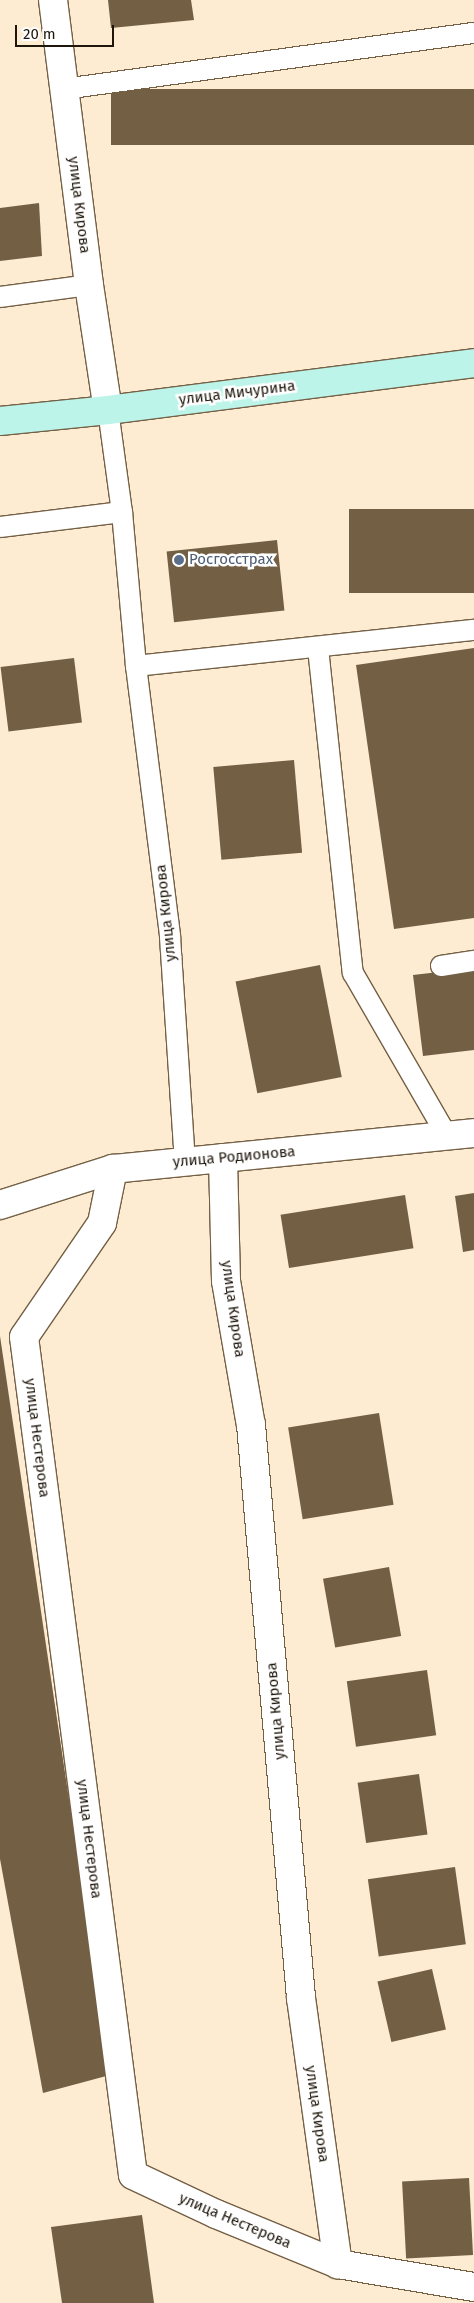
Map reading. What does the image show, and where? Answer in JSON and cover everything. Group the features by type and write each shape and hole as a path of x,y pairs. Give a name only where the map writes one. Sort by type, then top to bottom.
{"main road":[{"name":"улица Мичурина","path":"0,421 108,410 474,363"}],"street":[{"name":"улица Кирова","path":"53,0 88,285 108,410"},
{"name":"улица Родионова","path":"0,1205 113,1169 474,1133"},
{"name":"улица Кирова","path":"223,1158 226,1281 252,1425 301,1998 338,2264"},
{"name":"улица Нестерова","path":"113,1169 102,1224 24,1337 133,2175 216,2214 338,2264 474,2287"}],"lane":[{"path":"64,89 474,33"},
{"path":"0,297 88,285"},
{"name":"улица Кирова","path":"108,410 122,512 136,666 170,937 185,1161"},
{"path":"0,527 122,512"},
{"path":"136,666 474,630"},
{"path":"318,648 353,973 448,1136"},
{"path":"440,966 474,961"}],"building":[{"path":"108,0 191,0 194,20 111,28"},
{"path":"111,89 474,89 474,145 111,145"},
{"path":"39,203 42,256 0,261 0,208"},
{"path":"349,509 474,509 474,593 349,593"},
{"path":"277,540 284,611 174,622 167,552"},
{"path":"474,648 474,918 394,929 356,665"},
{"path":"74,658 82,723 8,732 1,667"},
{"path":"294,760 302,853 221,860 213,767"},
{"path":"320,965 342,1077 257,1093 236,981"},
{"path":"474,968 474,1050 423,1056 413,975"},
{"path":"474,1193 474,1250 463,1252 455,1196"},
{"path":"405,1195 413,1248 289,1268 281,1215"},
{"path":"0,1336 110,2075 43,2093 0,1859"},
{"path":"379,1413 394,1505 303,1519 288,1427"},
{"path":"389,1567 401,1636 335,1648 323,1579"},
{"path":"427,1670 436,1735 356,1747 347,1681"},
{"path":"419,1774 427,1834 366,1843 358,1783"},
{"path":"455,1867 466,1944 379,1956 368,1879"},
{"path":"432,1969 446,2029 391,2042 377,1982"},
{"path":"469,2178 473,2255 406,2258 402,2182"},
{"path":"142,2215 154,2303 62,2303 51,2227"}],"place":[{"name":"Росгосстрах","path":"179,560"}]}
